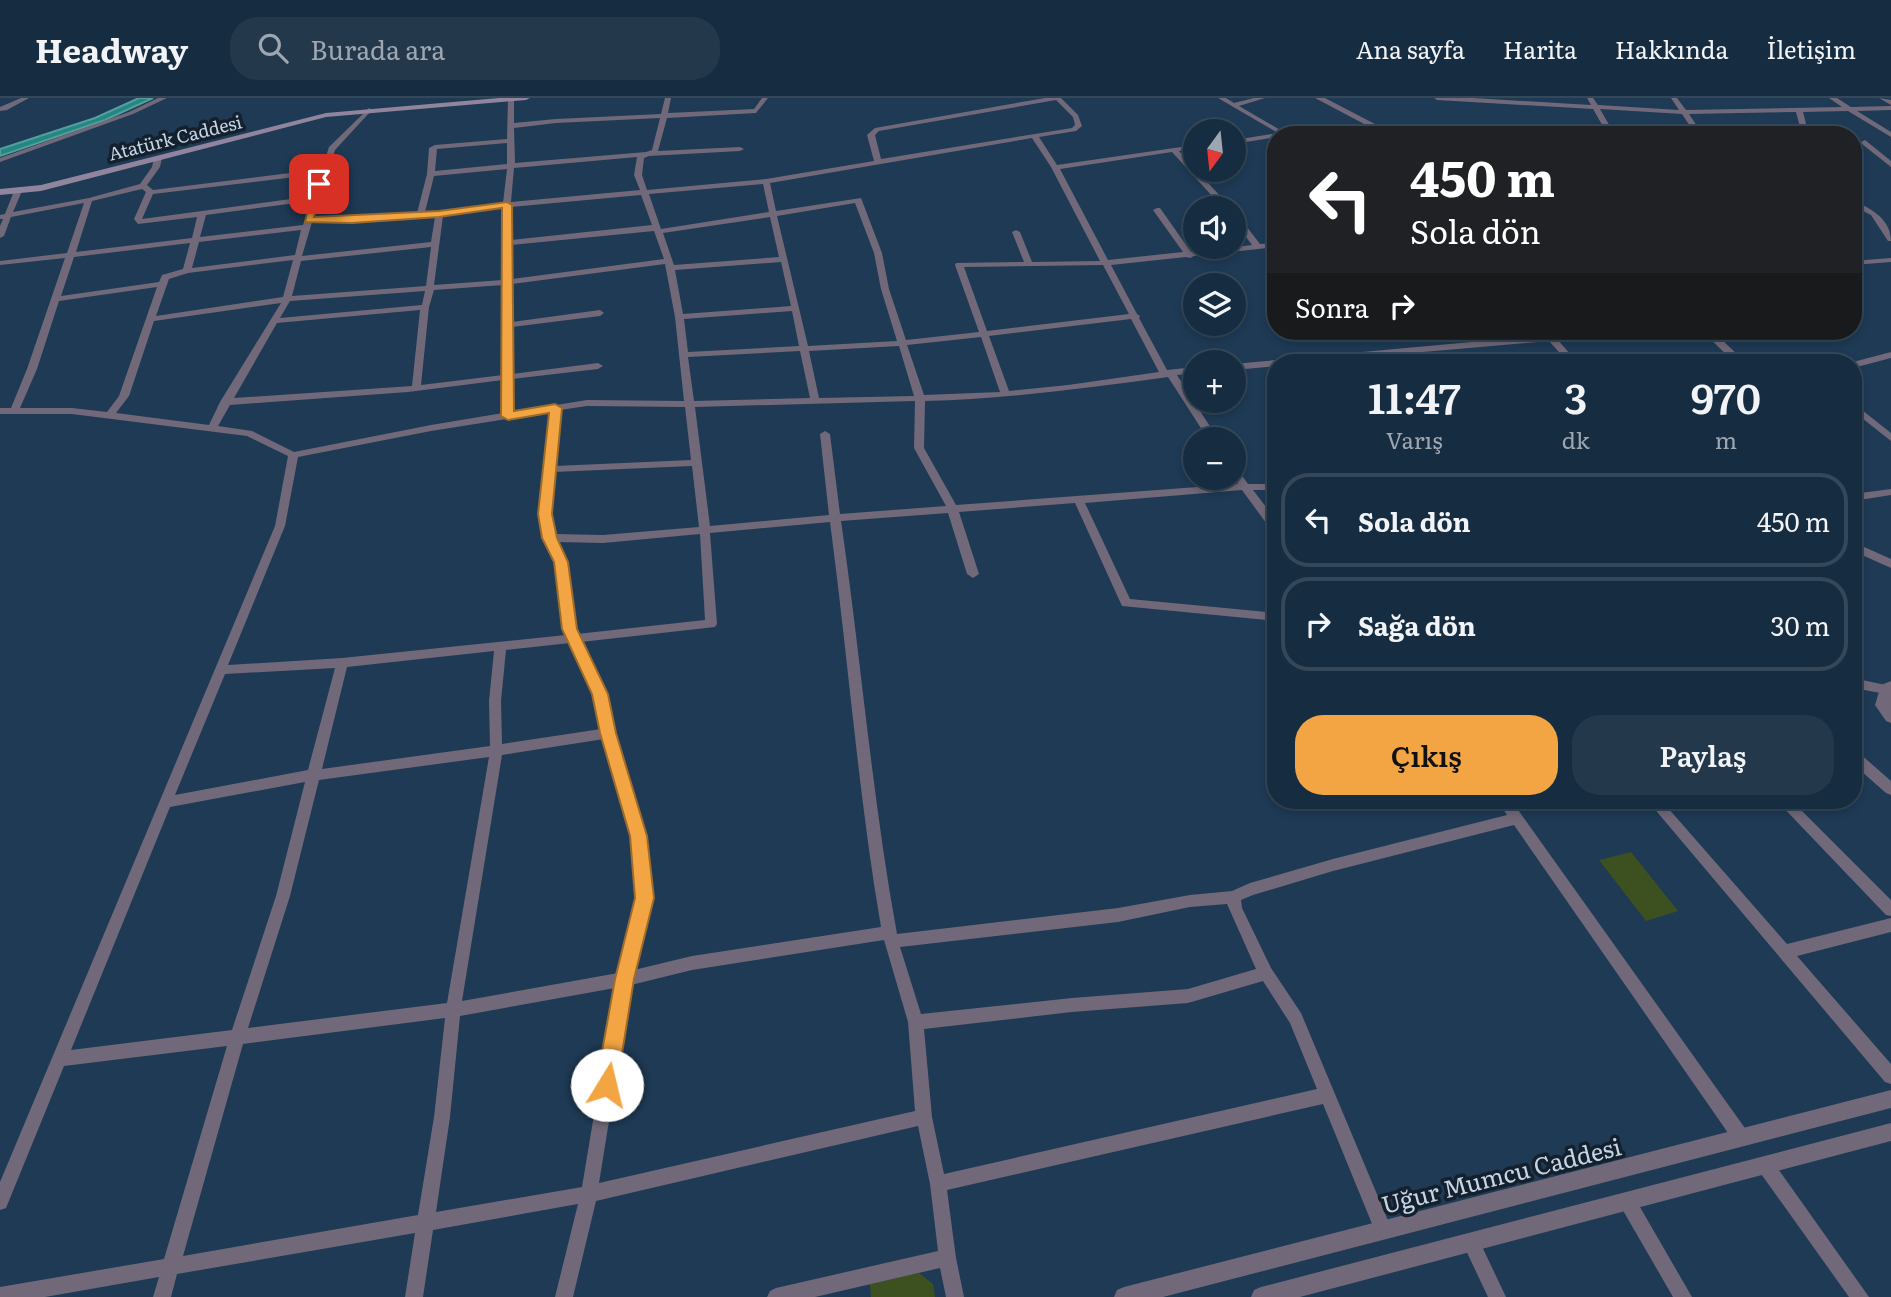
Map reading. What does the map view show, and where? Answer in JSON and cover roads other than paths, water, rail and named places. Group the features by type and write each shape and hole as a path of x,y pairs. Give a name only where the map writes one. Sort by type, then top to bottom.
{"main road":[{"name":"Atatürk Caddesi","path":"0,192 18,191 326,116 369,110 526,98"}],"street":[{"path":"0,109 26,98"},
{"path":"0,160 131,113 164,98"},
{"path":"220,670 342,663 711,624 692,404 679,317 669,265 638,175 638,161 654,151 658,144 668,98"},
{"path":"510,126 755,111 765,98"},
{"path":"0,263 307,223 439,214 644,191 766,181 1074,130 1079,126 1076,116 1057,98 877,129 871,135 878,162"},
{"path":"1222,98 1267,126"},
{"path":"1234,105 1262,98"},
{"path":"1319,98 1374,126"},
{"path":"1437,98 1684,112 1851,110 1891,106"},
{"path":"1590,98 1607,126"},
{"path":"1674,98 1694,126"},
{"path":"1832,98 1891,135"},
{"path":"1883,98 1891,106"},
{"path":"508,416 506,243 511,99"},
{"path":"1768,104 1776,111"},
{"path":"211,429 287,299 307,223 324,171 337,142 369,110"},
{"path":"1799,111 1803,126"},
{"path":"1034,136 1055,167 1104,263 1167,372 1205,427"},
{"path":"1246,140 1267,136"},
{"path":"421,215 435,147 510,141"},
{"path":"1891,141 1865,142 1891,165"},
{"path":"431,174 647,154 740,149"},
{"path":"1055,167 1183,149"},
{"path":"1174,150 1216,196"},
{"path":"4,216 89,200 143,186 156,167 158,158"},
{"path":"315,198 141,222 138,219 146,196 151,192 324,171"},
{"path":"766,181 815,401"},
{"path":"143,186 151,192"},
{"path":"0,236 4,216 18,191"},
{"path":"14,412 73,253 89,200"},
{"path":"506,243 656,230 858,200 878,253 884,289 904,343 920,399 919,448 952,508 973,574"},
{"path":"1862,208 1874,213 1891,239"},
{"path":"1157,211 1183,246"},
{"path":"187,271 202,214"},
{"path":"416,388 439,214"},
{"path":"1016,232 1030,264"},
{"path":"1246,232 1258,247"},
{"path":"110,415 124,396 165,277 187,271 433,244"},
{"path":"1246,249 1267,246"},
{"path":"1006,394 959,265 1104,263 1183,257"},
{"path":"152,319 287,299 506,282 669,265 773,258 784,260"},
{"path":"1862,262 1891,260"},
{"path":"56,299 162,284"},
{"path":"274,321 425,307"},
{"path":"679,317 796,308"},
{"path":"506,325 600,313"},
{"path":"684,355 904,343 1136,316"},
{"path":"1373,354 1529,340"},
{"path":"1553,340 1566,354"},
{"path":"1717,340 1731,354"},
{"path":"1417,350 1419,354"},
{"path":"1862,363 1891,355"},
{"path":"1246,366 1267,364"},
{"path":"225,402 416,388 598,366"},
{"path":"0,411 72,411 249,433 293,455 587,403 692,404 920,399 1068,388 1183,371"},
{"path":"555,408 545,514 550,538 561,562 573,640 600,694 608,733 639,836 645,898 624,979 589,1194 564,1297"},
{"path":"1862,414 1891,438"},
{"path":"825,434 863,755 891,936 916,1022 924,1116 938,1184 947,1258 955,1297"},
{"path":"0,1202 280,526 293,455"},
{"path":"550,470 696,463"},
{"path":"1246,487 1267,487"},
{"path":"550,538 603,539 952,508 1208,490"},
{"path":"1245,490 1267,517"},
{"path":"1862,497 1891,492"},
{"path":"1079,501 1126,603 1267,616"},
{"path":"1862,550 1891,564"},
{"path":"414,1297 442,1117 453,1010 496,751 495,701 500,647"},
{"path":"162,1297 237,1037 283,896 342,663"},
{"path":"1862,684 1888,687 1882,705 1891,717"},
{"path":"166,802 313,775 608,733"},
{"path":"1862,764 1891,789"},
{"path":"1510,809 1741,1137"},
{"path":"1661,809 1891,1076"},
{"path":"1792,809 1891,910"},
{"path":"59,1059 453,1010 624,979 692,963 891,936 1118,915 1190,901 1233,897 1250,889 1321,868 1517,818"},
{"path":"1233,897 1266,973 1296,1018 1383,1230"},
{"path":"1784,952 1891,925"},
{"path":"916,1022 1188,996 1266,973"},
{"path":"938,1184 1328,1096"},
{"name":"Uğur Mumcu Caddesi","path":"1124,1297 1891,1099"},
{"path":"0,1296 589,1194 924,1116"},
{"path":"1261,1297 1891,1132"},
{"path":"1765,1166 1860,1297"},
{"path":"1627,1202 1683,1297"},
{"path":"1471,1242 1497,1297"},
{"path":"776,1297 947,1258"}]}
